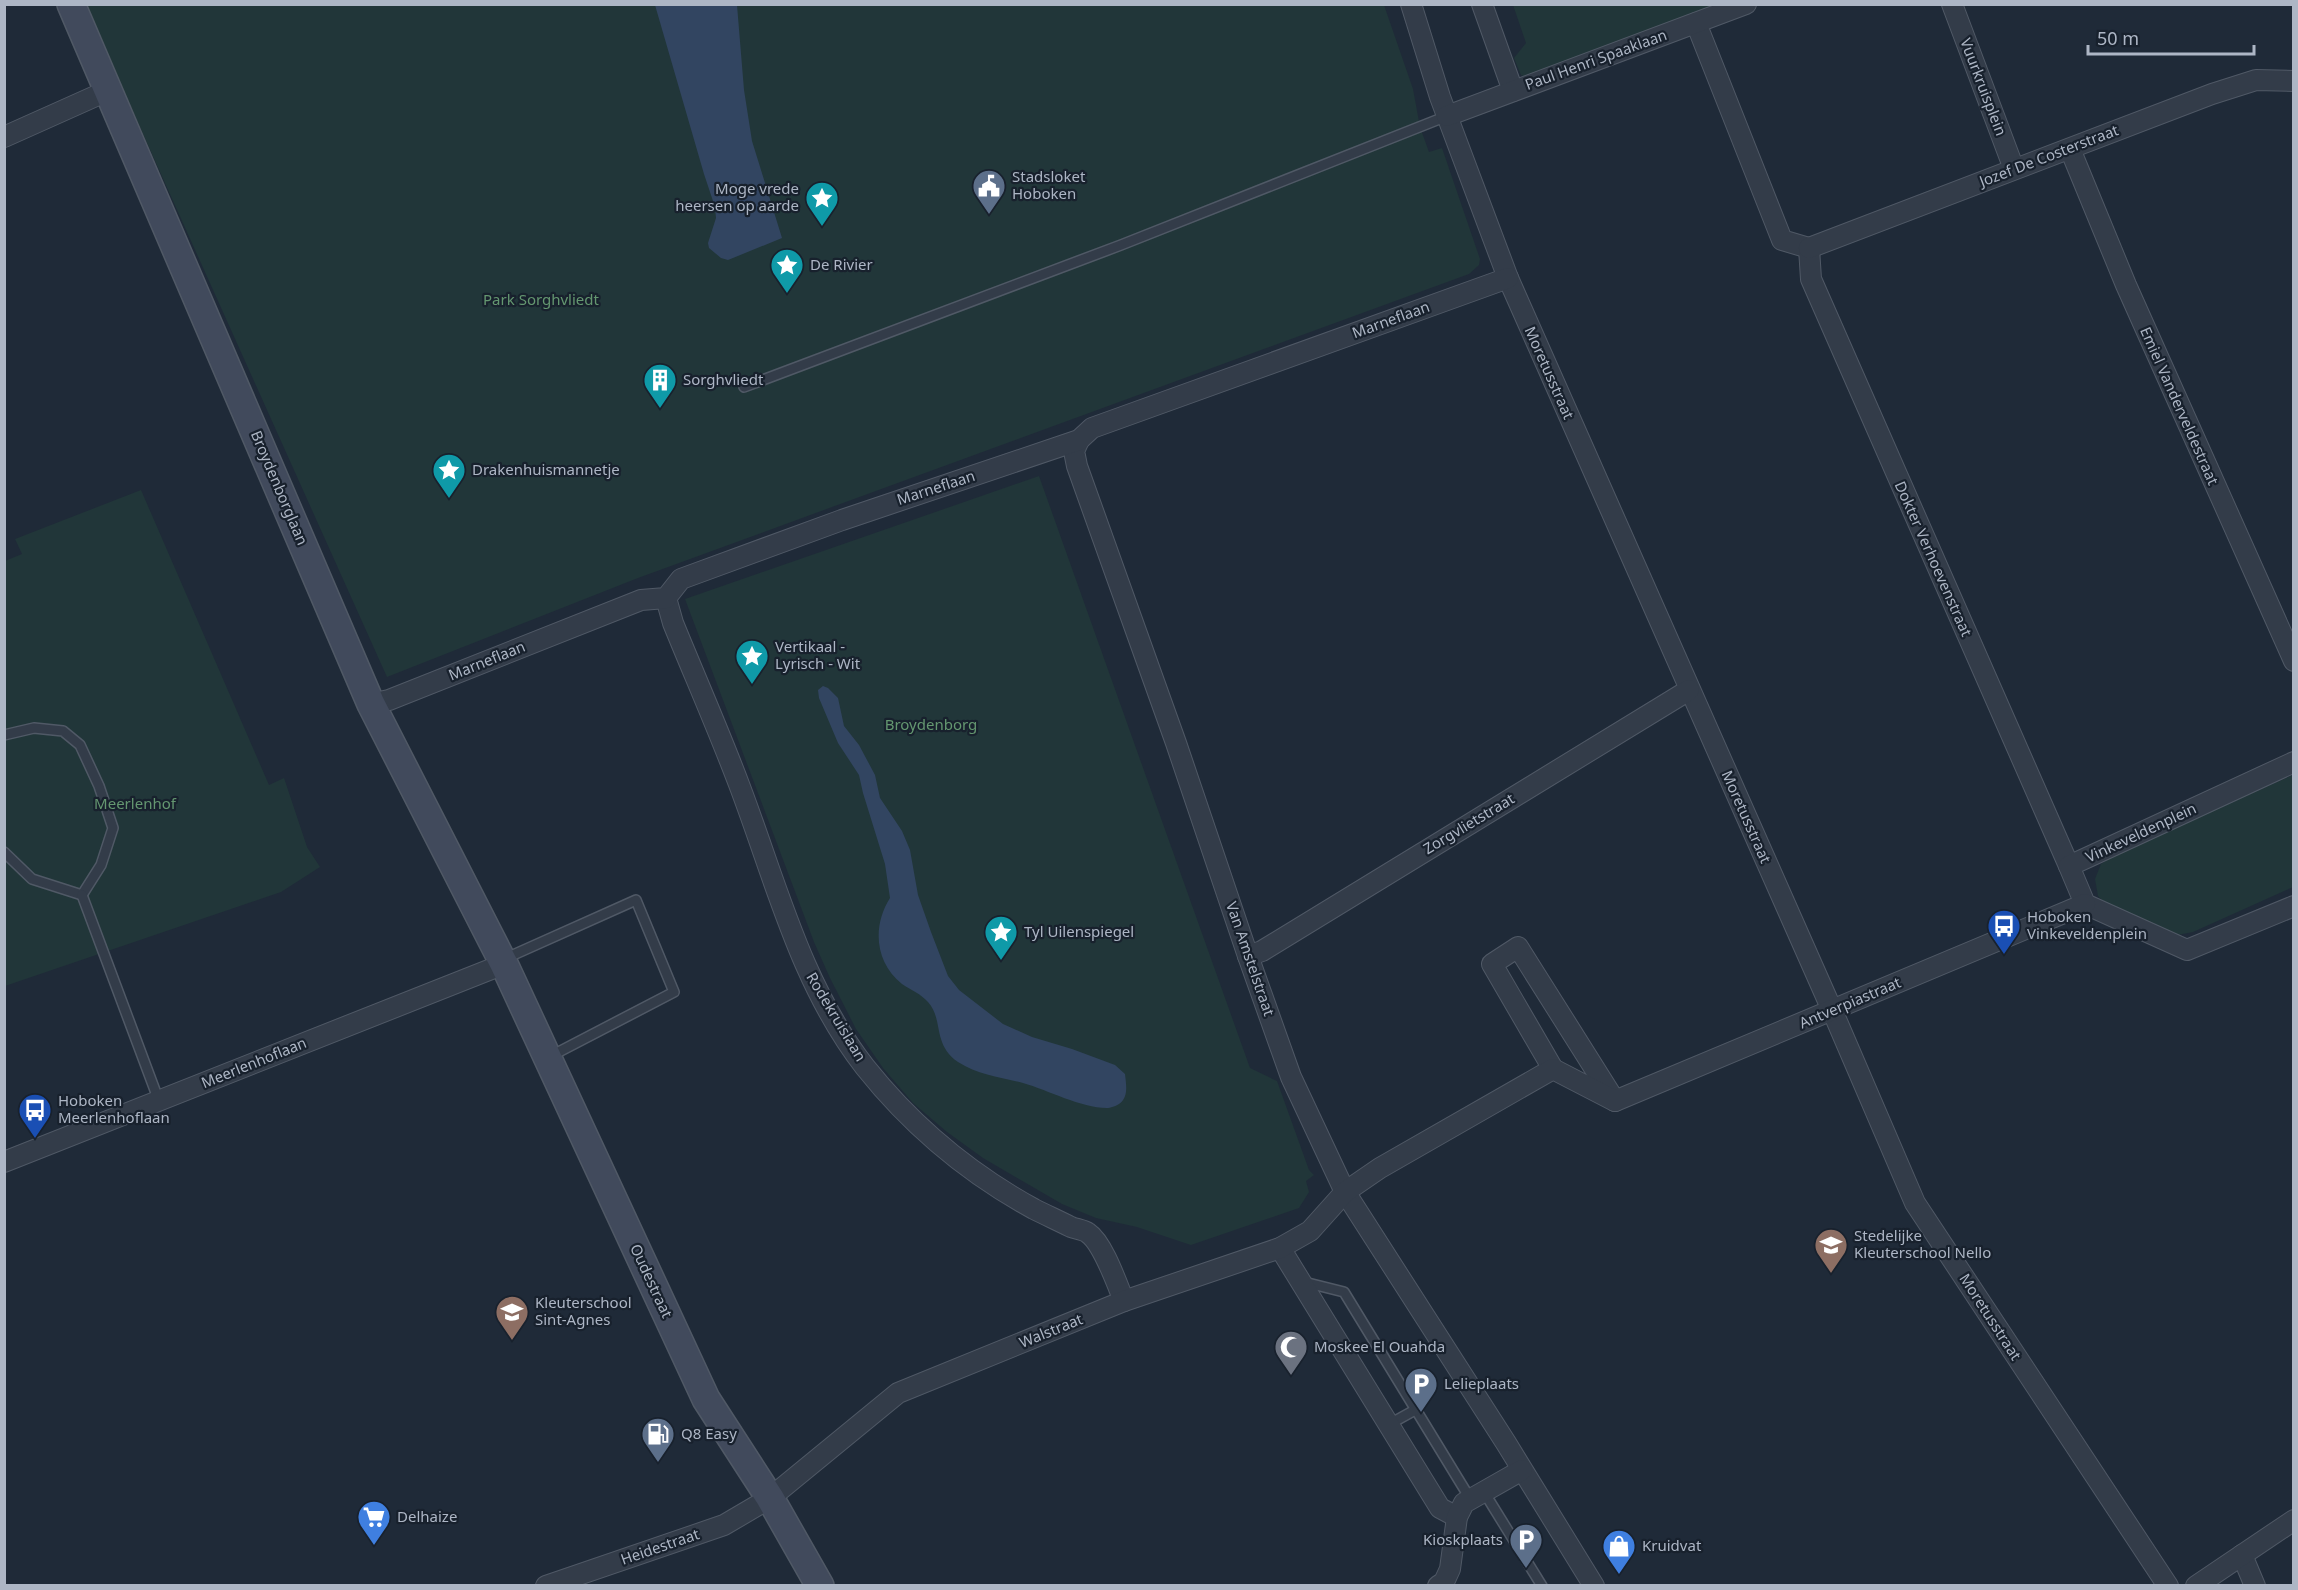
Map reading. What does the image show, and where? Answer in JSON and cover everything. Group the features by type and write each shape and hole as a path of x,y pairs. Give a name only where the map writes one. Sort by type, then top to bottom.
{"street":[{"name":"Broydenborglaan","path":"71,4 370,704 502,962"},
{"name":"Moretusstraat","path":"1411,4 1447,116 1508,278 1915,1203 2168,1586"},
{"path":"1482,4 1514,91"},
{"name":"Paul Henri Spaaklaan","path":"1447,116 1746,4"},
{"name":"Vuurkruisplein","path":"1952,4 2014,169"},
{"path":"1696,23 1782,240 1809,248"},
{"name":"Jozef De Costerstraat","path":"1809,248 2212,94 2256,80 2294,81"},
{"path":"4,137 109,90"},
{"name":"Emiel Vanderveldestraat","path":"2070,149 2130,295 2294,661"},
{"name":"Dokter Verhoevenstraat","path":"1809,248 1811,279 2069,866"},
{"name":"Marneflaan","path":"370,704 389,700 641,600 666,598 681,579 842,520 1079,440 1092,428 1508,278"},
{"name":"Van Amstelstraat","path":"1079,440 1074,451 1077,466 1176,743 1291,1077 1345,1192 1522,1470"},
{"name":"Rodekruislaan","path":"666,598 672,623 739,785 812,982 850,1047 900,1108 923,1131 957,1159 987,1181 1035,1209 1089,1233 1108,1261 1124,1301"},
{"name":"Zorgvlietstraat","path":"1248,956 1262,951 1689,690"},
{"name":"Vinkeveldenplein","path":"2085,904 2069,866 2294,762"},
{"path":"2085,904 2187,950 2294,906"},
{"name":"Antverpiastraat","path":"1615,1101 2085,904"},
{"path":"1518,947 1615,1101 1553,1069 1492,964 1518,947"},
{"name":"Oudestraat","path":"502,962 706,1399 770,1498 820,1586"},
{"name":"Meerlenhoflaan","path":"4,1162 502,962"},
{"path":"1345,1192 1380,1168 1553,1069"},
{"name":"Walstraat","path":"770,1498 898,1393 1124,1301 1280,1248 1310,1231 1345,1192"},
{"path":"1280,1248 1440,1508 1457,1517"},
{"path":"1438,1586 1444,1582 1450,1569 1457,1517 1464,1503 1522,1470 1594,1586"},
{"name":"Heidestraat","path":"546,1586 724,1525 770,1498"},
{"path":"2196,1586 2294,1521"},
{"path":"2242,1555 2255,1586"}],"lane":[{"path":"744,387 1121,245 1447,116"},
{"path":"4,735 34,728 63,731 80,745 85,755 99,786 113,828 101,864 82,895"},
{"path":"4,852 32,879 82,895"},
{"path":"82,895 159,1101"},
{"path":"502,962 636,900 674,992 547,1058"},
{"path":"1302,1282 1344,1292 1415,1410 1542,1586"},
{"path":"1388,1425 1415,1410"}],"green space":[{"path":"1710,4 1708,12 1529,78 1521,75 1514,58 1526,43 1513,5"},
{"name":"Park Sorghvliedt","path":"85,5 1384,5 1413,89 1420,127 1429,152 1442,148 1480,259 1479,265 1469,274 638,578 387,677"},
{"name":"Broydenborg","path":"1039,476 1250,1068 1277,1081 1309,1170 1314,1175 1306,1181 1309,1192 1299,1208 1191,1245 1137,1227 1096,1218 1062,1204 983,1158 947,1132 913,1103 883,1068 856,1029 814,942 685,599"},
{"name":"Meerlenhof","path":"141,490 269,785 284,778 307,847 320,867 281,892 5,986 5,561 22,554 15,539"},
{"path":"2293,775 2293,887 2193,932 2172,936 2110,909 2098,896 2095,879 2101,864 2119,852"}],"water":[{"path":"655,5 737,5 744,90 752,141 782,238 728,260 721,258 709,248 708,243 716,218 715,207"},
{"path":"823,686 838,698 844,726 859,745 875,775 880,798 902,831 910,850 918,895 948,976 959,990 1003,1024 1032,1037 1115,1065 1125,1074 1126,1082 1126,1094 1119,1104 1107,1108 1086,1105 1033,1086 982,1073 958,1062 950,1055 941,1040 936,1016 928,1002 902,984 886,966 879,944 880,920 890,898 885,864 859,775 838,743 819,698 818,690"}],"place":[{"name":"Stadsloket Hoboken","path":"989,215"},
{"name":"Moge vrede heersen op aarde","path":"822,227"},
{"name":"De Rivier","path":"787,294"},
{"name":"Sorghvliedt","path":"660,409"},
{"name":"Drakenhuismannetje","path":"449,499"},
{"name":"Vertikaal - Lyrisch - Wit","path":"752,685"},
{"name":"Hoboken Vinkeveldenplein","path":"2004,955"},
{"name":"Tyl Uilenspiegel","path":"1001,961"},
{"name":"Hoboken Meerlenhoflaan","path":"35,1139"},
{"name":"Stedelijke Kleuterschool Nello","path":"1831,1274"},
{"name":"Kleuterschool Sint-Agnes","path":"512,1341"},
{"name":"Moskee El Ouahda","path":"1291,1376"},
{"name":"Lelieplaats","path":"1421,1413"},
{"name":"Q8 Easy","path":"658,1463"},
{"name":"Delhaize","path":"374,1546"},
{"name":"Kioskplaats","path":"1526,1569"},
{"name":"Kruidvat","path":"1619,1575"}]}
